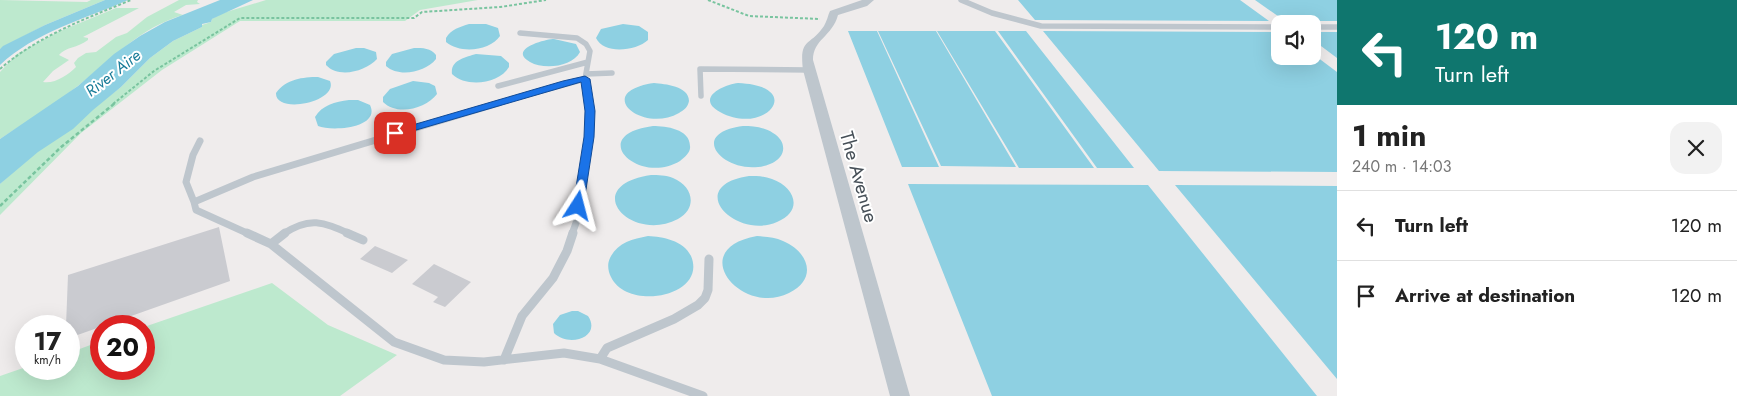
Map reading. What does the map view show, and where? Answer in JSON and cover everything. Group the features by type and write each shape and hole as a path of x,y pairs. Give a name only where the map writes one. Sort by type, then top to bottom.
{"street":[{"name":"The Avenue","path":"869,0 863,4 834,13 829,27 809,44 806,54 900,396"}],"lane":[{"path":"961,0 992,13 1041,26 1271,27"},
{"path":"1321,27 1337,27"},
{"path":"504,360 522,316 553,278 567,251 576,223 589,137 590,111 586,76 590,51 586,44 577,38 520,33"},
{"path":"498,86 588,62"},
{"path":"701,96 700,69 809,70"},
{"path":"194,202 253,177 281,168 586,76 612,72"},
{"path":"200,142 193,155 186,182 196,210 271,244 394,342 444,360 484,362 564,354 600,358 703,396"},
{"path":"271,244 296,224 309,221 321,222 363,240"},
{"path":"600,358 608,348 693,310 706,297 709,260"}],"path":[{"path":"0,70 14,55 33,44 131,0"},
{"path":"0,206 53,154 154,71 240,18 414,18 422,12 500,7 546,0"},
{"path":"708,0 749,16 832,19"}],"green space":[{"path":"0,0 87,2 91,0 105,0 45,25 0,49"},
{"path":"179,0 198,0 197,2 200,4 186,5 174,12 183,15 168,20 140,36 69,92 0,139 0,72 17,54 58,32 116,8 139,8 83,37 88,38 84,43 62,52 59,55 69,60 53,71 43,82 57,80 76,67 74,63 78,58 86,53 96,52 116,37 127,33 147,17"},
{"path":"266,0 478,0 420,10 405,21 240,21 162,70 81,133 0,215 0,184 23,163 121,87 150,58 173,41 211,22 212,19 223,13"},
{"path":"272,283 328,325 397,355 340,396 0,396 0,376 15,371 15,380 80,380 80,349 90,345 90,380 155,380 155,323"}],"water":[{"path":"105,0 128,0 45,35 0,65 0,49 3,46 45,25"},
{"name":"River Aire","path":"220,0 253,0 212,19 211,22 202,24 202,27 173,41 150,58 121,87 73,129 38,152 0,184 0,139 78,86 114,54 140,36 165,22"},
{"path":"1018,0 1240,0 1269,21 1035,20"},
{"path":"1255,0 1337,0 1337,21 1321,21 1321,15 1276,15"},
{"path":"469,24 486,24 498,28 500,36 489,45 474,49 459,48 446,42 450,32"},
{"path":"623,24 639,26 648,32 648,40 636,47 613,49 606,47 596,38 601,29"},
{"path":"848,31 877,31 939,167 902,167"},
{"path":"878,31 936,31 1016,167 941,166"},
{"path":"937,31 995,31 1094,168 1019,168"},
{"path":"998,31 1026,31 1134,168 1097,168"},
{"path":"1043,31 1271,32 1271,65 1321,65 1321,60 1337,72 1337,172 1159,171"},
{"path":"1321,32 1337,32 1337,58 1321,46"},
{"path":"554,39 576,44 580,52 571,61 557,66 543,66 530,62 524,57 525,49 530,46"},
{"path":"356,48 364,48 376,52 377,59 366,67 352,72 338,72 326,65 326,62 334,54"},
{"path":"414,48 424,48 432,51 436,55 436,59 432,64 412,72 398,72 386,66 386,62 392,54"},
{"path":"476,54 501,56 509,63 509,67 498,77 482,82 465,81 452,74 452,69 456,62"},
{"path":"318,77 330,81 330,88 325,95 317,100 295,104 278,100 276,93 290,82 301,78"},
{"path":"413,81 429,83 435,86 437,94 426,104 411,109 396,109 383,102 383,97 390,89"},
{"path":"654,83 681,89 688,96 687,107 679,113 665,118 651,118 638,115 629,109 625,102 627,94 636,88"},
{"path":"738,83 759,86 771,92 774,100 772,108 764,115 752,118 737,118 720,112 713,107 710,102 714,93 725,86"},
{"path":"358,100 370,105 371,113 368,119 362,123 344,128 318,126 315,117 321,110 334,103"},
{"path":"653,126 670,128 682,132 686,136 689,140 690,150 680,161 664,167 649,167 636,163 626,156 621,148 623,139 633,131"},
{"path":"743,126 762,128 778,137 783,145 782,154 779,158 770,164 755,167 740,166 728,161 719,154 714,146 716,138 725,131"},
{"path":"651,175 670,177 680,182 689,192 690,203 688,209 678,219 660,225 644,224 630,219 620,210 615,200 618,190 629,181"},
{"path":"749,176 769,178 786,188 791,193 793,199 791,212 777,222 761,226 746,224 732,218 722,210 718,200 720,190 730,182"},
{"path":"908,184 1148,185 1317,396 992,396"},
{"path":"1175,185 1337,186 1337,379"},
{"path":"648,236 672,240 683,246 691,256 693,270 688,281 678,289 664,295 648,296 633,294 620,288 611,277 609,270 608,263 610,258 621,245 631,240"},
{"path":"757,236 780,240 799,252 807,266 807,273 804,281 798,287 789,293 771,298 754,296 739,289 728,278 723,266 725,254 735,243"},
{"path":"578,311 588,316 591,330 582,338 568,340 554,333 553,324 560,315"}],"building":[{"path":"219,227 230,281 134,315 90,315 90,331 80,334 80,315 66,315 68,275"},
{"path":"375,246 408,260 392,273 360,259"},
{"path":"434,264 471,282 445,307 433,302 438,297 412,284"}],"route":[{"path":"395,133 585,79 590,111 589,137 578,206"}]}
